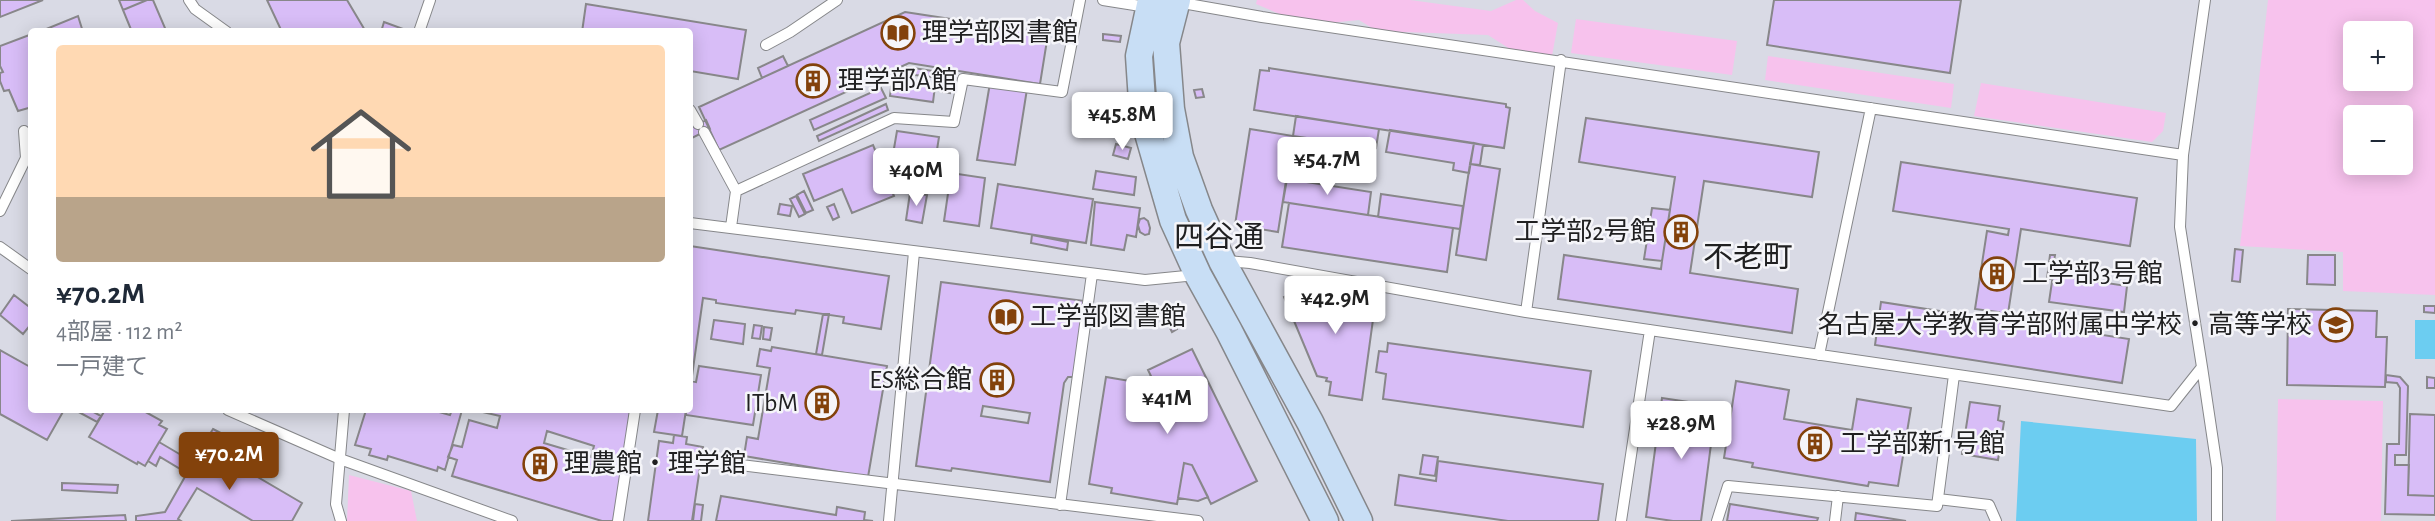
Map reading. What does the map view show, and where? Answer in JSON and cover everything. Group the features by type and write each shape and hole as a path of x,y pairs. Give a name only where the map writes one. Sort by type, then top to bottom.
{"street":[{"path":"1164,2 1171,109 1181,157 1199,210 1222,261 1310,422 1359,521"},
{"path":"1164,2 1139,56 1143,116 1173,220 1198,275 1325,521"}],"lane":[{"path":"189,0 195,9 221,28"},
{"path":"420,28 430,0"},
{"path":"766,45 837,0"},
{"path":"736,191 894,118 954,122 963,79 1062,92 1080,0"},
{"path":"1103,0 1221,4 1262,17 2183,155"},
{"path":"2205,0 2183,155 2179,227 2217,468 2217,521"},
{"path":"1526,312 1560,60"},
{"path":"1819,355 1871,108"},
{"path":"693,115 736,191 731,227"},
{"path":"0,211 26,159 24,131"},
{"path":"693,223 1145,280 1198,275"},
{"path":"0,247 28,267"},
{"path":"890,521 914,253"},
{"path":"1222,261 1250,263 1526,312 2171,406 2202,366"},
{"path":"1060,505 1092,274"},
{"path":"1621,521 1650,330"},
{"path":"1717,521 1728,486 1937,506 1954,375"},
{"path":"236,413 340,459 512,521"},
{"path":"341,521 336,503 344,413"},
{"path":"618,521 635,413"},
{"path":"708,461 1198,521"},
{"path":"1835,521 1838,496"},
{"path":"1938,499 1989,505 1996,521"}],"shaded area":[{"path":"0,0 2435,0 2435,521 0,521"},
{"path":"1257,0 1410,0 1491,11 1516,0 1523,0 1535,11 1558,23 1552,56 1510,49 1488,35 1377,31 1359,20 1329,23 1282,15 1256,4"},
{"path":"2268,0 2435,0 2435,295 2343,291 2343,252 2240,246"},
{"path":"1576,19 1737,41 1732,75 1571,53"},
{"path":"1768,56 1954,84 1951,108 1765,80"},
{"path":"1981,83 2166,113 2163,131 2152,142 1974,116"},
{"path":"2278,399 2383,401 2381,521 2276,521"},
{"path":"349,475 411,491 417,521 347,521"}],"water":[{"path":"2415,320 2435,320 2435,359 2415,359"},
{"path":"2021,421 2196,439 2197,521 2016,521"}],"building":[{"path":"0,0 43,0 0,17"},
{"path":"119,0 147,0 123,10"},
{"path":"153,0 165,28 130,28 123,10"},
{"path":"267,0 347,0 364,28 280,28"},
{"path":"1774,0 1961,0 1950,73 1767,45"},
{"path":"586,4 746,30 738,79 693,72 693,28 583,28"},
{"name":"理学部A館","path":"905,12 1048,34 1040,84 909,63 719,150 699,107"},
{"path":"78,16 82,28 49,28"},
{"path":"384,22 400,28 382,28"},
{"path":"1103,34 1121,36 1120,42 1103,40"},
{"path":"28,36 28,108 18,111 9,90 4,91 0,81 0,73 3,72 0,66 0,46"},
{"path":"783,56 788,66 762,78 758,68"},
{"path":"907,67 933,71 932,77 906,74"},
{"path":"1269,68 1506,104 1506,107 1510,108 1504,148 1254,110 1260,70 1269,71"},
{"path":"946,71 953,72 950,93 943,92"},
{"path":"892,80 935,86 933,102 890,96"},
{"path":"990,83 1027,89 1015,165 977,160"},
{"path":"881,88 886,98 814,130 810,120"},
{"path":"1202,89 1204,97 1196,98 1194,90"},
{"path":"886,104 888,110 819,141 817,136"},
{"path":"1118,108 1125,132 1119,134 1111,110"},
{"path":"1296,116 1379,129 1376,148 1293,136"},
{"name":"工学部2号館","path":"1586,118 1819,152 1812,197 1704,181 1690,273 1798,289 1792,333 1558,299 1564,255 1661,269 1675,177 1579,162"},
{"path":"706,120 710,129 693,138 693,126"},
{"path":"1250,129 1293,136 1278,232 1235,225"},
{"path":"1390,130 1474,143 1469,173 1453,170 1454,163 1386,152"},
{"path":"897,131 939,137 931,188 905,183 907,168 891,166"},
{"path":"1474,143 1483,145 1480,165 1470,164"},
{"path":"1116,144 1131,148 1128,159 1113,155"},
{"path":"873,145 894,196 852,213 842,189 814,201 803,174"},
{"name":"工学部3号館","path":"1901,162 2137,198 2130,246 2021,229 2007,320 2129,339 2122,383 1875,345 1881,302 1998,320 1999,312 1975,309 1987,231 2008,235 2009,229 1893,211"},
{"path":"1470,164 1500,169 1486,260 1456,255"},
{"path":"1096,171 1136,177 1134,195 1093,189"},
{"path":"951,173 985,178 979,226 944,221"},
{"path":"1287,179 1371,192 1368,215 1283,202"},
{"path":"998,184 1093,199 1086,243 991,228"},
{"path":"804,191 813,210 806,213 797,195"},
{"path":"910,193 927,195 922,223 906,220"},
{"path":"1381,194 1463,206 1460,229 1378,217"},
{"path":"796,196 805,214 799,217 790,199"},
{"path":"1095,202 1140,208 1136,237 1127,235 1124,250 1091,245"},
{"path":"1289,203 1453,228 1447,272 1282,247"},
{"path":"780,204 792,206 790,216 778,214"},
{"path":"834,204 839,217 833,220 827,207"},
{"path":"1652,208 1670,210 1662,261 1644,259"},
{"path":"1144,218 1150,228 1149,234 1145,235 1140,232 1138,225 1140,219"},
{"path":"1032,235 1068,242 1067,250 1031,243"},
{"path":"693,246 889,276 881,329 843,323 844,317 796,310 795,314 716,303 716,300 703,298 693,369"},
{"path":"2235,249 2243,250 2240,282 2232,281"},
{"path":"2050,255 2055,255 2051,279 2047,279"},
{"path":"2308,255 2335,255 2335,285 2307,284"},
{"path":"2053,275 2127,286 2124,312 2049,302"},
{"name":"ES総合館","path":"941,282 1085,301 1075,377 1068,377 1064,383 1050,482 952,468 951,471 916,466","holes":["983,406 1030,413 1028,423 981,416"]},
{"path":"1311,285 1363,294 1362,303 1375,305 1362,400 1329,395 1331,382 1326,381 1327,378 1317,376 1284,297"},
{"path":"14,295 28,306 28,328 23,334 0,315"},
{"path":"1166,305 1177,329 1172,332 1160,308"},
{"path":"2424,306 2435,306 2435,313 2424,312"},
{"path":"2288,309 2377,311 2376,337 2387,337 2385,387 2287,385"},
{"path":"823,314 829,314 822,355 816,354"},
{"path":"714,320 745,324 743,344 711,339"},
{"path":"754,325 762,326 760,339 752,338"},
{"path":"764,327 772,328 770,340 763,339"},
{"path":"1388,343 1591,371 1583,427 1383,399 1386,374 1376,372 1379,351 1387,352"},
{"name":"ITbM","path":"772,347 887,366 868,477 744,456 747,437 758,439 770,368 757,366 760,349 771,351"},
{"path":"1192,349 1257,481 1211,504 1192,465 1184,463 1177,504 1111,493 1112,488 1089,484 1106,377 1130,381 1130,387 1151,376 1148,370"},
{"path":"0,350 28,366 28,413 62,413 47,440 0,414"},
{"path":"699,366 761,375 753,425 686,415 693,413 693,381 696,382"},
{"path":"2386,375 2400,377 2408,386 2406,455 2395,455 2395,465 2409,465 2408,495 2435,496 2435,515 2385,514 2387,444 2399,444 2400,388 2397,383 2386,382"},
{"path":"2427,377 2435,378 2435,388 2427,388"},
{"name":"工学部新1号館","path":"1736,381 1789,390 1784,419 1852,430 1857,399 1911,408 1898,486 1869,482 1868,486 1752,467 1753,463 1724,458"},
{"path":"1662,398 1716,406 1701,521 1646,517"},
{"path":"1970,402 2000,406 1998,420 2004,422 1998,460 1962,454"},
{"path":"80,413 96,413 101,416 97,422"},
{"path":"103,413 147,413 162,421 159,425 167,429 145,466 89,437"},
{"path":"365,413 461,413 445,470 438,467 437,471 388,456 387,460 369,455 371,449 355,445"},
{"name":"理農館・理学館","path":"487,413 632,413 614,521 602,521 452,476 457,460 448,457 453,445 462,447 469,420 497,428 500,416","holes":["547,431 594,446 591,457 544,443"]},
{"path":"657,413 686,413 682,436 654,432"},
{"path":"2410,414 2435,415 2435,496 2408,495"},
{"path":"213,429 234,440 230,447 223,443 220,450 205,442"},
{"path":"674,435 687,437 686,444 703,447 692,521 648,521 659,441 673,443"},
{"path":"159,442 193,462 187,473 160,457 156,466 148,461"},
{"path":"203,445 302,503 292,521 253,521 197,488 178,519 181,521 136,521 136,516 165,512"},
{"path":"1423,455 1438,457 1435,476 1420,474"},
{"path":"1438,461 1603,484 1598,521 1508,521 1395,505 1399,475 1436,481"},
{"path":"1184,463 1192,465 1208,497 1198,501 1178,498"},
{"path":"62,483 118,485 117,493 62,490"},
{"path":"721,496 836,515 837,507 865,512 864,520 873,521 716,521"},
{"path":"695,504 703,505 701,521 693,521"},
{"path":"1730,504 1818,518 1817,521 1727,521"},
{"path":"1856,513 1906,521 1855,521"},
{"path":"125,515 126,521 11,521"}],"place":[{"name":"理学部図書館","path":"898,33"},
{"name":"理学部A館","path":"813,81"},
{"name":"工学部2号館","path":"1681,232"},
{"name":"工学部3号館","path":"1997,274"},
{"name":"工学部図書館","path":"1006,317"},
{"name":"名古屋大学教育学部附属中学校・高等学校","path":"2336,325"},
{"name":"ES総合館","path":"997,380"},
{"name":"ITbM","path":"822,403"},
{"name":"工学部新1号館","path":"1815,444"},
{"name":"理農館・理学館","path":"540,464"}],"district":[{"name":"四谷通","path":"1219,238"},
{"name":"不老町","path":"1748,258"}]}
